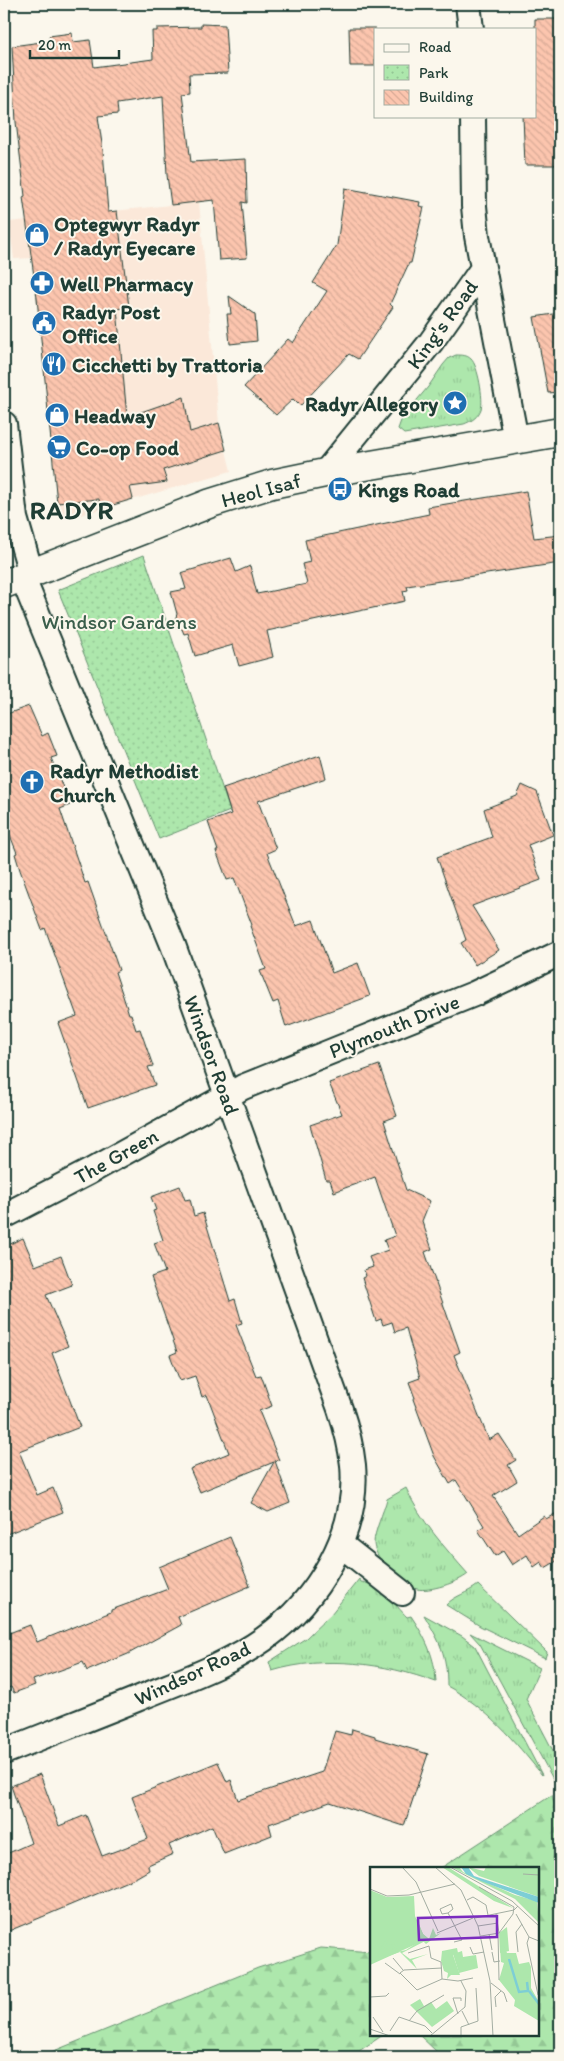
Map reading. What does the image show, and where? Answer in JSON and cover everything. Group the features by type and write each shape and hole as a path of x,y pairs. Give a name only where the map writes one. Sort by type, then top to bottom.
{"main road":[{"name":"Heol Isaf","path":"19,578 212,503 272,484 324,473 560,432"}],"street":[{"path":"468,4 471,28"},
{"name":"King's Road","path":"473,118 474,206 483,268 516,440"},
{"name":"King's Road","path":"324,473 431,342 483,268"},
{"name":"Windsor Road","path":"4,424 13,509 18,532 19,578 173,945 340,1409 349,1439 354,1483 348,1519 340,1544 326,1574 306,1601 264,1639 214,1668 4,1752"},
{"name":"Plymouth Drive","path":"227,1095 474,994 560,953"},
{"name":"The Green","path":"4,1216 89,1172 227,1095"},
{"path":"340,1544 402,1593"}],"shaded area":[{"path":"199,202 219,423 231,471 74,517 59,519 32,258 14,259 9,222"}],"green space":[{"path":"456,355 469,358 476,368 482,398 481,409 478,414 464,424 404,434 398,429 402,418 449,358"},
{"name":"Windsor Gardens","path":"144,555 230,811 159,839 58,590"},
{"path":"406,1488 418,1511 442,1544 468,1574 464,1577 436,1588 417,1589 404,1583 390,1571 379,1557 375,1549 374,1538 387,1499"},
{"path":"359,1579 361,1582 368,1583 381,1590 407,1617 411,1616 428,1647 434,1664 436,1682 396,1670 354,1663 313,1663 272,1671 269,1662 306,1638 331,1614"},
{"path":"478,1585 547,1652 545,1658 480,1626 446,1605"},
{"path":"424,1615 462,1636 475,1646 542,1775 499,1726 475,1704 447,1686 446,1665 442,1649"},
{"path":"470,1633 540,1668 526,1699 560,1764 560,1792 480,1644"},
{"path":"552,1795 560,1824 560,2057 437,2057 437,2052 420,2036 539,2036 539,1867 443,1867"},
{"path":"321,1948 370,1952 370,2036 382,2036 359,2051 319,2052 307,2057 39,2057 258,1968"}],"building":[{"path":"535,19 560,19 560,165 525,165 523,118 536,118"},
{"path":"201,24 225,25 228,73 189,74 190,92 182,93 191,162 246,159 247,203 242,202 247,258 219,260 214,200 171,205 167,175 163,96 117,103 118,114 98,116 108,212 117,211 129,307 117,309 127,417 184,397 190,432 219,423 226,450 163,470 167,482 130,487 133,499 100,509 99,499 57,503 37,298 23,197 25,196 16,122 12,46 49,41 49,36 72,33 73,42 90,40 94,67 153,59 152,31 157,31 157,28 201,27"},
{"path":"349,28 374,28 374,66 350,66"},
{"path":"345,188 420,202 419,206 424,207 411,263 409,263 390,304 393,307 358,359 349,354 300,406 293,399 276,415 244,387 288,339 293,343 327,291 313,283 337,245"},
{"path":"229,296 255,314 257,341 230,344 227,314 231,314"},
{"path":"560,313 560,392 548,393 534,317"},
{"path":"526,491 534,538 560,535 560,563 407,586 408,590 403,591 405,601 267,631 273,657 239,666 233,645 195,656 188,633 184,634 182,629 173,626 177,614 171,592 186,589 181,573 231,558 236,572 250,566 257,594 307,584 302,564 310,562 305,540 429,514 428,507"},
{"path":"29,706 42,736 48,733 57,756 51,758 70,805 60,809 85,883 88,882 119,970 115,972 129,1014 131,1014 136,1030 140,1029 153,1066 148,1067 155,1085 88,1108 58,1023 77,1016 45,928 42,930 20,870 15,854 17,853 4,820 4,715"},
{"path":"320,755 326,778 258,801 276,849 267,853 296,926 313,920 332,973 358,963 370,996 286,1027 278,1001 273,1003 260,971 266,969 250,926 252,925 234,878 227,880 208,822 231,814 223,788"},
{"path":"522,785 537,792 553,835 528,845 541,880 472,906 499,950 475,965 461,943 466,940 437,857 492,837 484,809 517,796"},
{"path":"379,1065 397,1116 384,1121 406,1190 430,1201 422,1221 432,1249 425,1252 460,1352 454,1355 489,1440 499,1434 516,1460 508,1465 517,1481 493,1496 518,1534 544,1516 546,1519 560,1511 560,1559 545,1568 541,1562 534,1567 527,1555 512,1565 503,1551 495,1556 478,1530 484,1526 456,1480 450,1484 434,1456 413,1399 415,1398 409,1382 420,1378 406,1328 395,1332 392,1322 383,1325 381,1319 376,1321 362,1278 366,1276 364,1270 373,1267 369,1257 388,1250 384,1240 395,1236 375,1177 334,1192 330,1180 326,1180 310,1125 342,1114 329,1083"},
{"path":"180,1186 185,1200 190,1199 194,1216 203,1213 230,1301 235,1299 242,1323 236,1325 256,1376 261,1375 272,1406 259,1411 279,1460 275,1461 290,1503 268,1512 251,1503 274,1462 200,1492 190,1469 229,1453 207,1395 202,1397 195,1376 180,1381 170,1355 177,1352 151,1277 165,1272 154,1243 163,1240 153,1211 156,1210 151,1197"},
{"path":"23,1238 35,1266 61,1256 72,1285 46,1295 68,1346 52,1353 80,1427 19,1451 37,1495 53,1488 63,1512 4,1535 4,1247"},
{"path":"230,1537 250,1586 178,1617 181,1625 128,1654 87,1671 83,1662 33,1680 35,1685 14,1693 11,1687 4,1689 4,1635 30,1625 37,1642 111,1612 111,1610 168,1589 159,1567"},
{"path":"352,1729 428,1754 404,1826 330,1802 269,1824 272,1835 224,1854 212,1826 169,1845 173,1854 148,1865 149,1870 137,1877 4,1933 4,1855 31,1843 11,1786 40,1774 59,1826 86,1815 102,1856 148,1839 132,1797 218,1762 227,1782 231,1780 238,1800 322,1772 335,1731 351,1735"}],"place":[{"name":"Optegwyr Radyr / Radyr Eyecare","path":"37,235"},
{"name":"Well Pharmacy","path":"42,283"},
{"name":"Radyr Post Office","path":"44,323"},
{"name":"Cicchetti by Trattoria","path":"54,364"},
{"name":"Radyr Allegory","path":"455,403"},
{"name":"Headway","path":"57,415"},
{"name":"Co-op Food","path":"59,447"},
{"name":"Kings Road","path":"340,489"},
{"name":"Radyr Methodist Church","path":"32,782"}],"district":[{"name":"RADYR","path":"72,510"}]}
